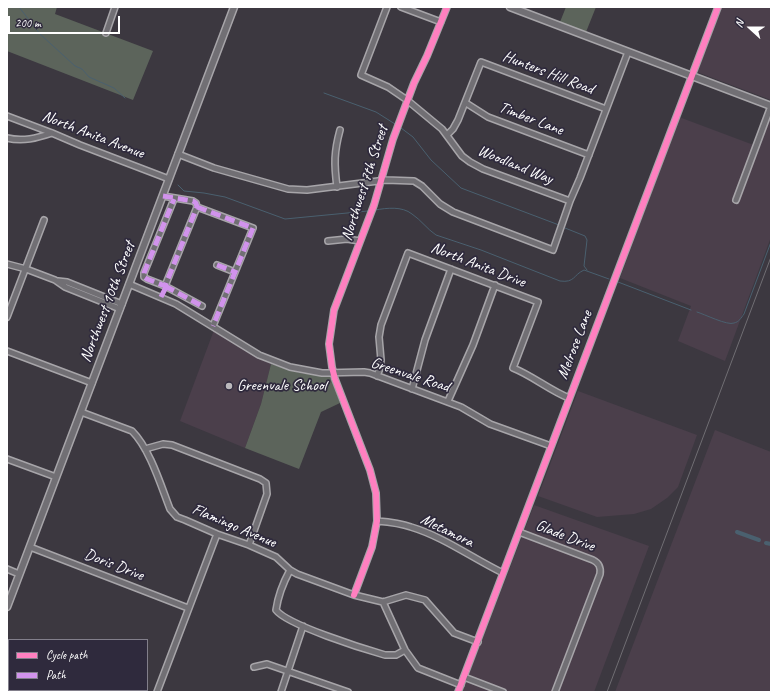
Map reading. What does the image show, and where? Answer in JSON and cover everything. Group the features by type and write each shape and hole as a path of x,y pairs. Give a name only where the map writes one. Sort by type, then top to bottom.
{"main road":[{"name":"Northwest 10th Street","path":"7,607 234,7"},
{"path":"510,7 771,106"}],"street":[{"path":"106,32 115,7"},
{"name":"Woodland Way","path":"387,7 361,76 388,87 408,100 447,135 462,156 476,165 570,201"},
{"path":"401,7 441,22"},
{"name":"Northwest 7th Street","path":"354,595 372,547 377,521 376,493 373,481 338,390 333,373 329,344 332,320 334,310 374,205 387,156 398,126 447,7"},
{"name":"Melrose Lane","path":"458,692 718,7"},
{"path":"178,154 214,168 288,189 307,190 380,182 386,180 414,181 422,186 440,204 453,212 553,250 570,201 589,156 628,52"},
{"name":"Hunters Hill Road","path":"466,103 481,62 606,109"},
{"path":"447,135 453,129 466,103"},
{"name":"Timber Lane","path":"466,103 492,119 589,156"},
{"path":"736,200 771,106"},
{"name":"North Anita Avenue","path":"7,116 169,179"},
{"path":"337,187 334,156 340,130"},
{"path":"7,138 16,140 33,140 52,133"},
{"path":"163,196 193,201 197,207 253,228 214,326"},
{"path":"174,199 144,273 144,277 166,286 202,306"},
{"path":"161,297 197,207"},
{"path":"7,317 44,220"},
{"path":"328,241 347,239 360,241"},
{"name":"North Anita Drive","path":"377,376 380,368 379,337 381,325 408,252 538,302 513,368 526,373 554,392 569,398"},
{"path":"7,264 26,269 121,306"},
{"path":"218,265 235,272"},
{"path":"412,389 425,340 451,269"},
{"name":"Greenvale Road","path":"129,284 161,297 190,312 259,355 299,370 333,373 364,372 377,376 448,402 471,412 490,424 551,446"},
{"path":"448,402 473,345 495,285"},
{"path":"7,351 92,383"},
{"name":"Flamingo Avenue","path":"81,412 132,431 138,437 145,449 170,509 177,516 217,534 249,545 276,557 290,570 297,574 354,595 383,602"},
{"path":"145,449 163,444 172,446 260,479 266,483 267,494 249,545"},
{"path":"7,459 56,477"},
{"name":"Metamora","path":"377,521 393,522 410,526 428,533 503,573"},
{"name":"Glade Drive","path":"518,532 593,560 600,566 600,574 555,692"},
{"path":"156,692 217,534"},
{"name":"Doris Drive","path":"30,547 188,608"},
{"path":"7,569 19,574"},
{"path":"290,570 277,602 276,610 287,619 385,655 396,655 405,650"},
{"path":"461,685 418,668 405,650 383,602 406,595 424,600 454,633 478,642"},
{"path":"281,692 303,626"},
{"path":"254,667 267,664 333,690 348,692"},
{"path":"464,677 503,692"}],"shaded area":[{"path":"7,7 57,7 55,14 153,51 133,100 7,51"},
{"path":"566,7 596,7 586,32 560,22"},
{"path":"722,7 771,7 771,100 697,72"},
{"path":"679,117 759,147 771,117 771,237 725,361 678,341 691,306 620,278"},
{"name":"Greenvale School","path":"214,330 247,352 271,364 261,404 245,448 180,421"},
{"path":"271,364 300,373 331,377 340,403 321,412 299,469 245,448 261,404"},
{"path":"578,391 697,435 678,487 667,498 651,509 634,514 597,517 538,496"},
{"path":"715,430 771,452 771,692 615,692"},
{"path":"534,505 649,546 594,692 462,692"}],"waterway":[{"path":"19,7 40,34 75,66 82,69 89,77 114,88 125,98"},
{"path":"324,93 376,112 395,124"},
{"path":"401,128 413,137 431,160 461,188 559,225"},
{"path":"178,185 184,191 225,197 285,219 368,211"},
{"path":"375,210 389,208 408,211 436,235 481,250 560,281 569,281 584,270 609,279"},
{"path":"565,228 585,236 587,240 584,266 587,270"},
{"path":"697,312 727,323 739,321 744,314 771,242"},
{"path":"618,282 691,310"},
{"path":"737,532 759,540"},
{"path":"766,543 771,544"}],"railway":[{"path":"607,692 771,257"}],"marked path":[{"path":"163,196 193,201 196,203 197,207 165,286 147,279 144,277 144,273 174,199"},
{"path":"197,207 253,228 213,326"},
{"path":"217,265 235,272"},
{"path":"165,286 202,306"},
{"path":"161,297 166,287"}],"cycle path":[{"path":"354,595 372,547 377,521 376,493 370,470 335,379 332,367 329,344 334,310 374,205 393,139 414,83 447,7"},
{"path":"458,692 718,7"}],"place":[{"name":"Greenvale School","path":"229,386"}]}
